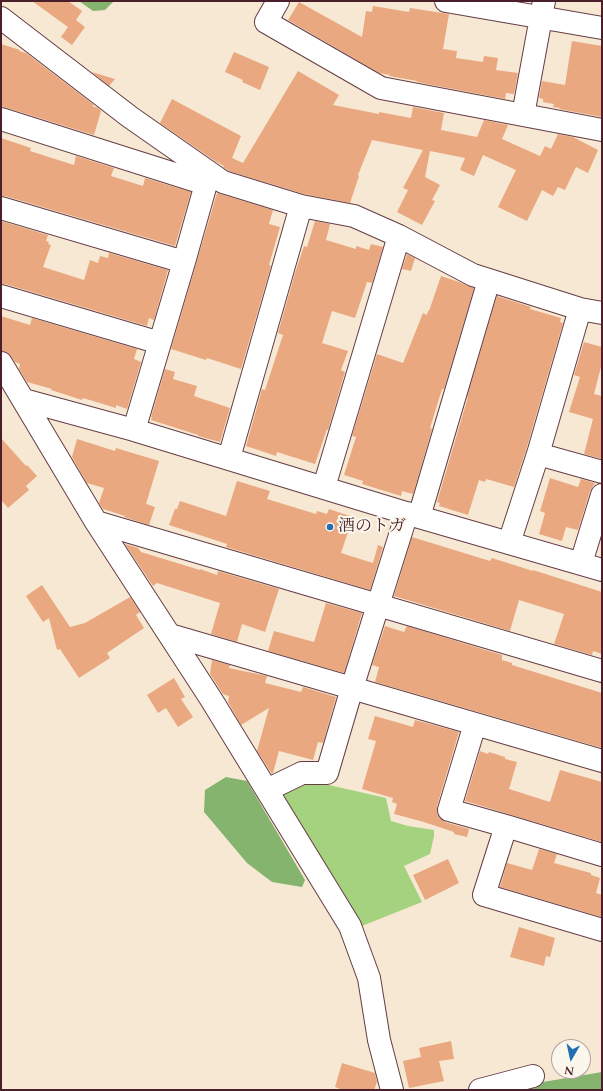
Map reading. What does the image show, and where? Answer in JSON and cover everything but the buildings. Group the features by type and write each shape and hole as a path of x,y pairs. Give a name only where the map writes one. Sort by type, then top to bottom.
{"street":[{"path":"278,1 266,22 380,88 602,130"},
{"path":"446,1 543,9 602,28"},
{"path":"523,115 543,9"},
{"path":"1,18 209,179"},
{"path":"1,119 223,182 301,206 354,216 399,236 473,275 580,309 602,314"},
{"path":"134,430 209,179"},
{"path":"229,458 301,206"},
{"path":"1,208 184,262"},
{"path":"324,488 399,236"},
{"path":"267,790 302,773 327,773 378,604 413,515 489,280"},
{"path":"1,296 160,343"},
{"path":"509,543 538,454 580,309"},
{"path":"1,363 96,522 211,699 350,926 369,978 379,1040 392,1090"},
{"path":"24,400 134,430 413,515 602,570"},
{"path":"538,454 602,472"},
{"path":"581,563 602,495"},
{"path":"96,522 602,671"},
{"path":"170,636 602,761"},
{"path":"474,724 449,810 602,855"},
{"path":"506,826 484,895 602,930"},
{"path":"480,1090 533,1076"}],"green space":[{"path":"79,1 114,1 105,10 93,11"},
{"path":"226,777 247,781 305,880 302,887 272,882 247,863 204,812 205,790"},
{"path":"307,780 386,798 391,821 408,826 434,830 430,854 404,866 422,902 362,926 278,794"},
{"path":"602,1072 602,1090 521,1090 531,1084 561,1079 591,1079 591,1074"}],"place":[{"name":"酒のトガ","path":"330,527"}]}
